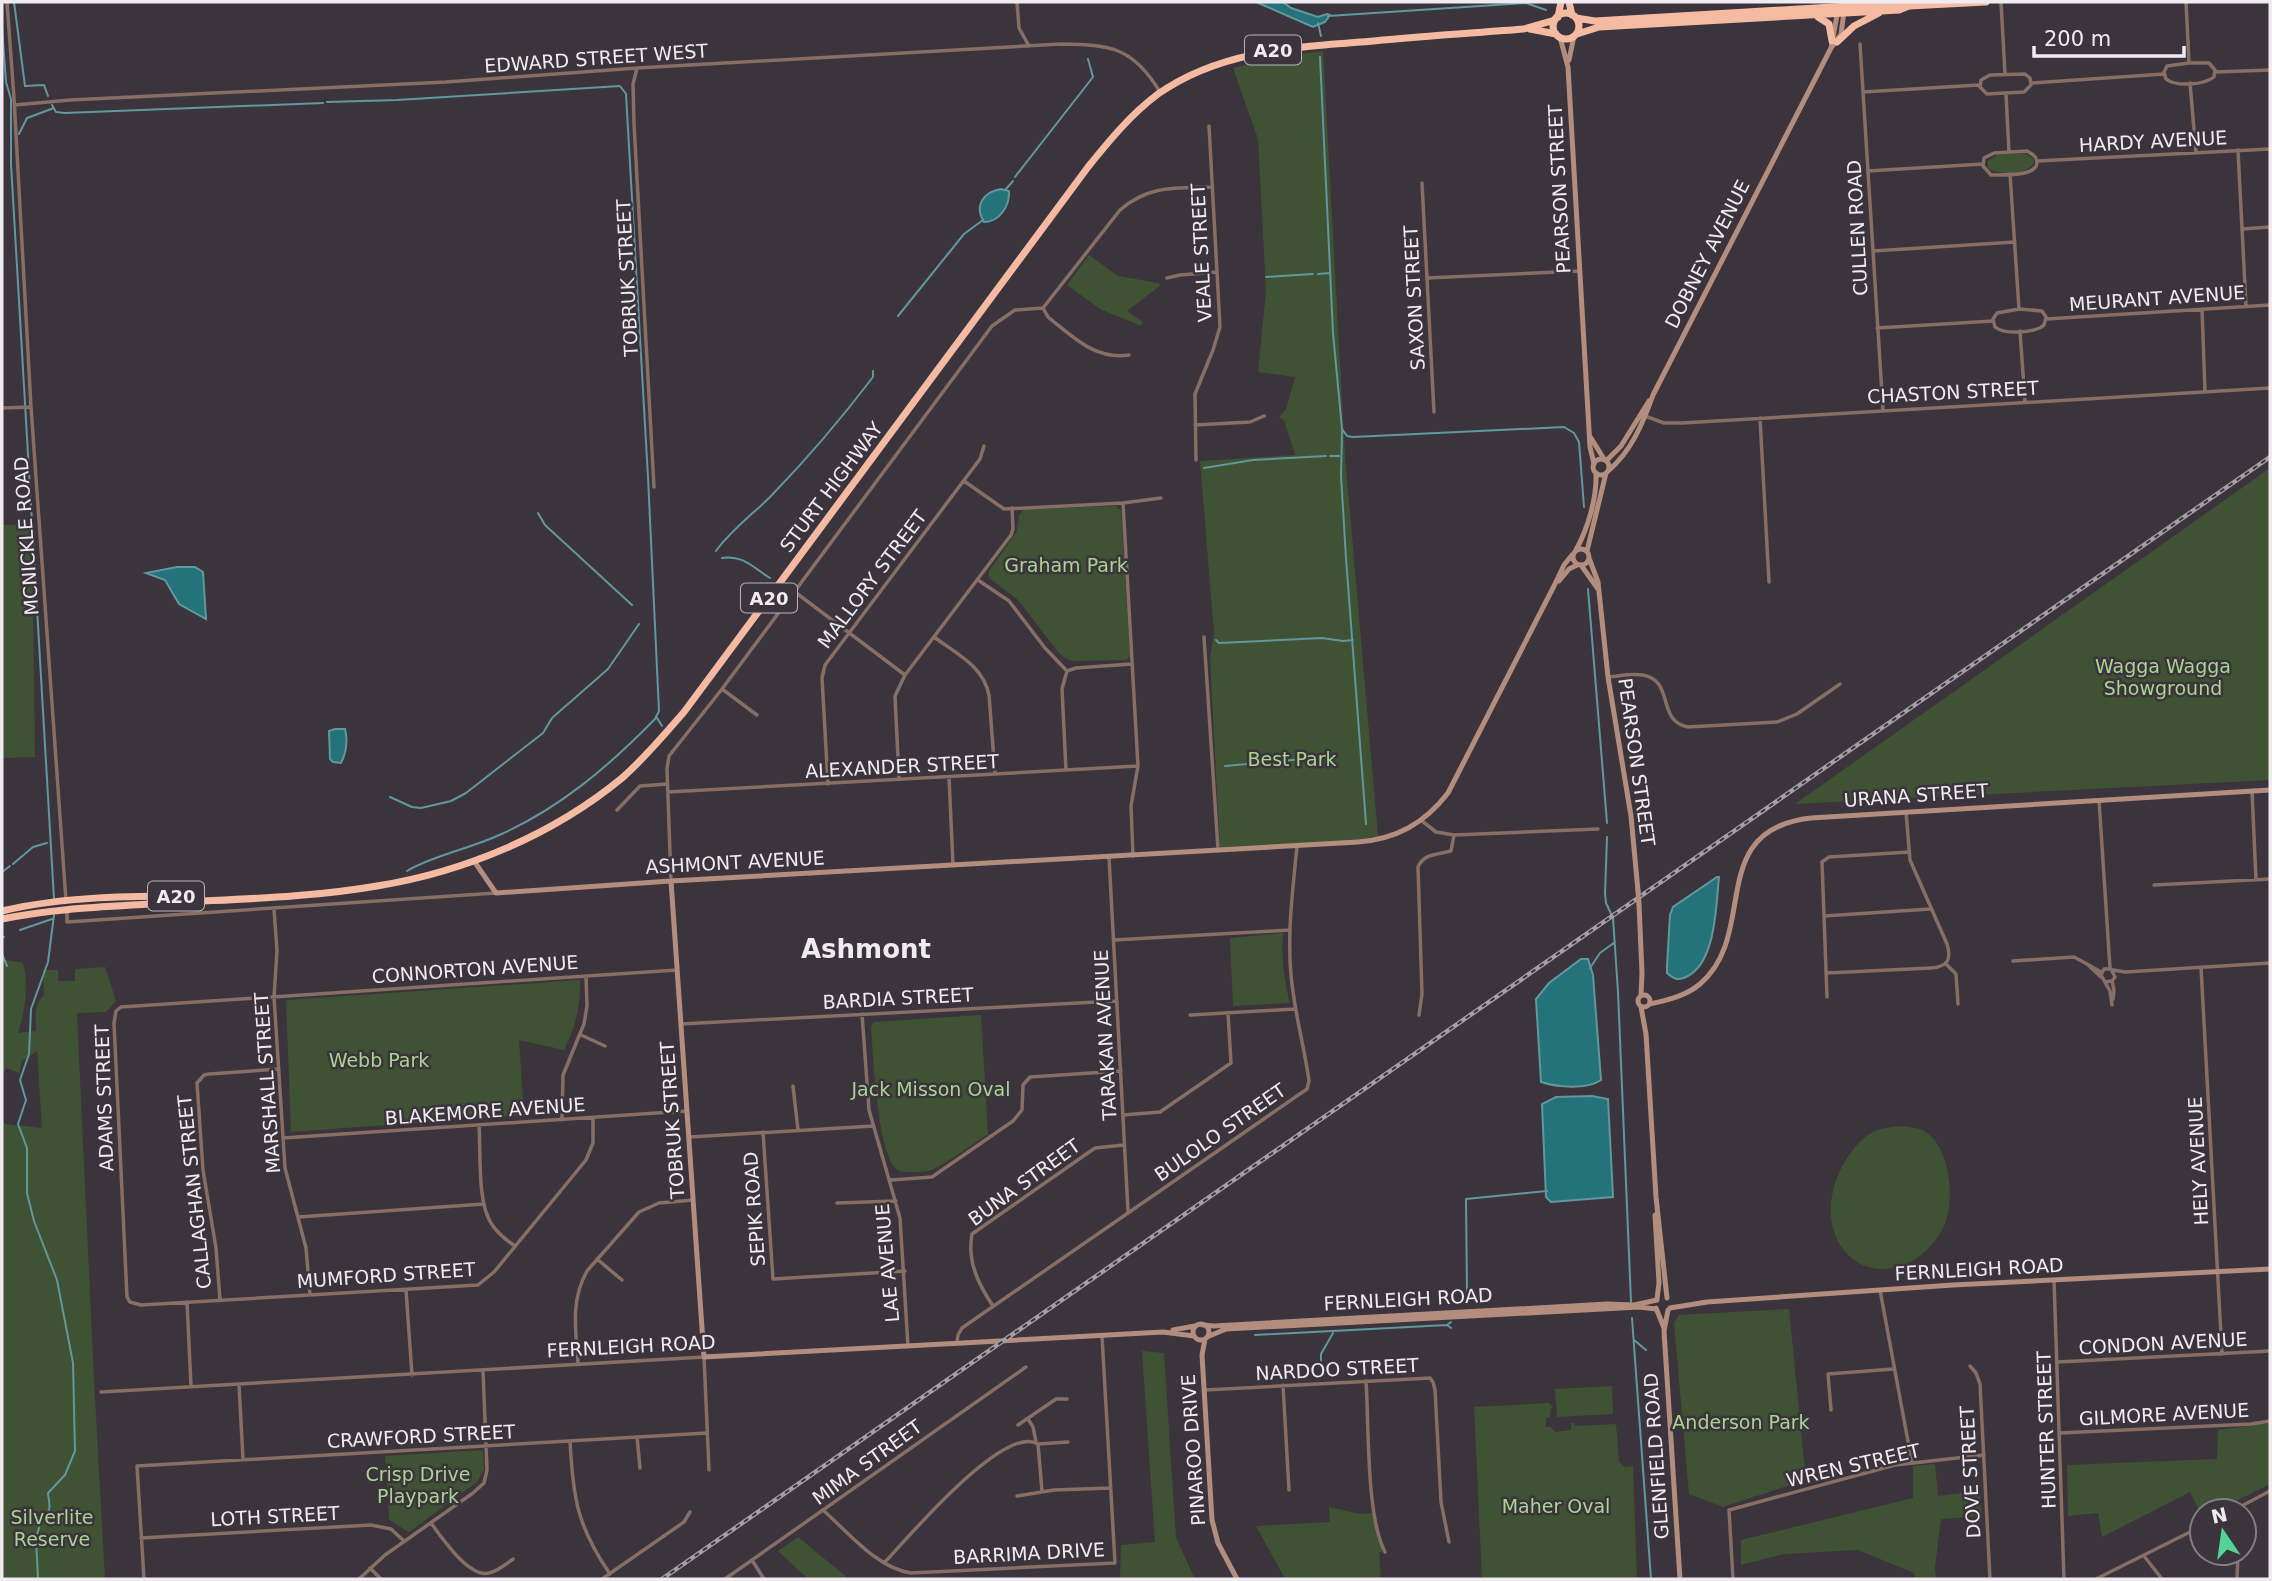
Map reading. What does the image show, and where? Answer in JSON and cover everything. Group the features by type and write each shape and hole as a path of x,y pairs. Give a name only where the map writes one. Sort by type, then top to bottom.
{"highway":[{"path":"1558,36 1554,27 1561,2"},
{"path":"1569,2 1578,26 1575,35"},
{"name":"A20","path":"1160,93 1214,66 1265,51 1524,29 1563,14 1595,21 1882,11 1909,6 1986,2"},
{"name":"A20","path":"1524,29 1567,39 1600,27 1810,15 1899,4 1909,6"},
{"path":"1810,15 1829,24 1833,44 1854,26 1882,11"},
{"name":"STURT HIGHWAY","path":"2,911 148,896 240,898 328,892 418,878 474,861 526,838 562,819 622,777 684,712 1088,167 1142,107 1160,93"},
{"name":"STURT HIGHWAY","path":"2,919 53,906"}],"street":[{"name":"MCNICKLE ROAD","path":"7,2 31,407 66,905"},
{"path":"1017,2 1019,27 1029,46"},
{"path":"2001,2 2005,74"},
{"path":"2186,2 2189,63"},
{"name":"DOBNEY AVENUE","path":"1588,555 1607,472 1628,450 1643,414 1833,44 1841,34 1840,11"},
{"name":"PEARSON STREET","path":"1568,67 1575,35"},
{"name":"PEARSON STREET","path":"1558,36 1568,67 1589,435 1594,464"},
{"name":"EDWARD STREET WEST","path":"15,105 446,82 637,68 1061,44 1115,49 1148,72 1160,93"},
{"name":"CULLEN ROAD","path":"1860,44 1883,410"},
{"path":"2189,63 2209,63 2214,67 2214,77 2208,82 2190,83 2171,83 2165,79 2165,69 2170,65 2189,63"},
{"name":"TOBRUK STREET","path":"637,68 634,83 634,124 654,487"},
{"path":"2215,72 2270,70"},
{"path":"2005,74 2025,74 2030,78 2030,88 2024,92 2006,94 1987,94 1982,90 1981,80 1986,75 2005,74"},
{"path":"2031,83 2164,74"},
{"path":"2190,83 2196,153"},
{"path":"1863,92 1980,85"},
{"path":"2006,94 2009,152 1990,153 1984,158 1983,164 1984,170 1991,175 2010,174 2020,309 2000,311 1993,321 1995,327 2001,331 2020,331 2025,402"},
{"name":"VEALE STREET","path":"1196,460 1195,394 1220,327 1209,125"},
{"name":"HARDY AVENUE","path":"2037,161 2270,149"},
{"path":"2238,150 2246,306"},
{"name":"HARDY AVENUE","path":"2009,152 2027,151 2034,155 2037,161 2035,168 2029,173 2010,174"},
{"path":"1868,171 1983,164"},
{"name":"SAXON STREET","path":"1422,183 1434,412"},
{"path":"1044,309 1120,210 1134,197 1161,189 1212,187"},
{"path":"2242,229 2270,227"},
{"path":"1872,251 2015,242"},
{"path":"1427,278 1580,271"},
{"path":"1167,278 1217,272"},
{"name":"MEURANT AVENUE","path":"2046,319 2270,305"},
{"path":"757,715 722,689 992,326 1015,310 1026,307 1044,309"},
{"path":"1044,309 1048,317 1097,353 1116,357 1129,355"},
{"name":"MEURANT AVENUE","path":"2020,309 2039,309 2046,319 2038,330 2020,331"},
{"path":"2202,309 2205,392"},
{"path":"1877,328 1993,321"},
{"name":"CHASTON STREET","path":"1643,414 1657,421 1672,423 2270,388"},
{"path":"2,408 31,407"},
{"path":"1598,829 1454,835 1436,832 1422,821 1440,804 1454,784 1564,565 1582,540 1596,488 1594,464 1605,460 1621,446 1643,414"},
{"path":"1195,425 1250,422 1264,416"},
{"path":"1760,418 1769,582"},
{"name":"PEARSON STREET","path":"1589,435 1605,460"},
{"name":"MALLORY STREET","path":"828,784 823,671 849,631 980,459 984,446"},
{"path":"1596,473 1601,475 1607,472 1609,465 1605,460"},
{"path":"964,481 1002,508 1012,509 1123,503 1161,498"},
{"path":"1123,503 1138,766 1131,806 1133,856"},
{"path":"899,779 895,696 905,675 1012,532 1012,509"},
{"path":"1555,586 1569,569 1586,563 1588,555 1583,549 1574,552"},
{"path":"1574,552 1573,562 1579,565 1598,589"},
{"name":"PEARSON STREET","path":"1588,555 1598,589 1608,677 1631,816 1638,891 1656,1197 1659,1283 1657,1310"},
{"path":"978,580 1014,607 1045,648 1067,671"},
{"path":"795,592 905,675"},
{"path":"934,637 975,667 986,683 995,774"},
{"path":"1204,637 1219,851"},
{"path":"1067,671 1132,664"},
{"path":"1066,770 1062,688 1067,671"},
{"path":"1608,677 1636,674 1650,677 1664,693 1670,717 1681,726 1688,727 1777,722 1797,714 1840,684"},
{"name":"TOBRUK STREET","path":"709,1470 690,1137 671,881 667,769 669,756 722,689"},
{"name":"ALEXANDER STREET","path":"667,792 1138,766"},
{"path":"949,777 953,865"},
{"path":"617,810 640,786 667,784"},
{"name":"URANA STREET","path":"1646,1001 1673,998 1700,984 1722,957 1729,936 1741,868 1763,836 1784,823 1906,812 2270,790"},
{"path":"2252,791 2256,880"},
{"path":"2099,800 2108,953 2115,990 2112,1005 2102,973 2108,953"},
{"path":"1906,812 1909,852 1950,952 1946,964"},
{"name":"ASHMONT AVENUE","path":"66,905 67,922 671,881 1219,851 1373,841 1402,833 1422,821"},
{"path":"1419,1015 1422,994 1418,867 1421,860 1428,856 1451,852 1454,835"},
{"name":"BULOLO STREET","path":"957,1343 960,1330 1307,1088 1310,1081 1291,977 1290,930 1297,846"},
{"path":"1828,997 1821,867 1824,860 1829,857 1909,852"},
{"name":"TARAKAN AVENUE","path":"1108,857 1128,1212"},
{"path":"474,861 496,893"},
{"path":"2154,885 2270,879"},
{"name":"MARSHALL STREET","path":"274,908 277,951 274,996 283,1138 288,1186 306,1248 310,1295"},
{"path":"1824,916 1932,909"},
{"path":"1114,940 1290,930"},
{"path":"2013,961 2074,957 2102,973"},
{"path":"2102,973 2111,969 2125,972 2270,963"},
{"path":"1827,974 1931,968 1946,964"},
{"path":"1946,964 1956,974 1958,1004"},
{"name":"HELY AVENUE","path":"2201,967 2222,1354"},
{"name":"CONNORTON AVENUE","path":"274,996 677,970"},
{"path":"2105,982 2125,972"},
{"path":"562,1120 563,1074 581,1035 587,1006 586,976"},
{"name":"ADAMS STREET","path":"130,1301 126,1291 114,1023 116,1012 127,1006 274,996"},
{"name":"BARDIA STREET","path":"681,1024 1116,1001"},
{"path":"1190,1015 1295,1009"},
{"path":"1123,1115 1160,1112 1231,1063 1228,1013"},
{"name":"LAE AVENUE","path":"862,1014 867,1092 873,1126 897,1201 905,1271 908,1346"},
{"path":"581,1035 605,1046"},
{"name":"CALLAGHAN STREET","path":"220,1300 216,1248 203,1170 197,1083 209,1074 279,1069"},
{"path":"891,1180 932,1177 1013,1121 1022,1110 1023,1085 1030,1077 1121,1071"},
{"path":"793,1086 798,1130"},
{"name":"BLAKEMORE AVENUE","path":"283,1138 688,1111"},
{"name":"MUMFORD STREET","path":"130,1301 141,1305 478,1285 494,1272 586,1160 593,1143 593,1118"},
{"path":"479,1125 484,1204 491,1223 515,1246"},
{"path":"690,1137 873,1126"},
{"name":"SEPIK ROAD","path":"763,1132 773,1279 905,1271"},
{"name":"BUNA STREET","path":"993,1306 974,1272 972,1234 1095,1148 1124,1145"},
{"name":"PEARSON STREET","path":"1656,1197 1669,1309"},
{"path":"578,1364 575,1301 581,1282 597,1259 639,1212 659,1203 693,1200"},
{"path":"836,1203 897,1201"},
{"path":"298,1217 484,1204"},
{"path":"597,1259 622,1280"},
{"name":"FERNLEIGH ROAD","path":"1163,1332 1206,1338 1220,1331 1234,1329 1640,1307 1657,1310 1691,1303 1880,1290 2270,1269"},
{"name":"HUNTER STREET","path":"2054,1280 2064,1579"},
{"path":"407,1290 412,1375"},
{"path":"1880,1290 1912,1463"},
{"name":"FERNLEIGH ROAD","path":"101,1392 1102,1336 1163,1332 1200,1325 1224,1326 1607,1304 1634,1305 1662,1297 1691,1303"},
{"path":"187,1302 191,1386"},
{"name":"GLENFIELD ROAD","path":"1664,1331 1669,1309"},
{"name":"GLENFIELD ROAD","path":"1657,1310 1664,1331 1680,1579"},
{"path":"1196,1338 1194,1329 1200,1325 1208,1330 1206,1338"},
{"name":"BARRIMA DRIVE","path":"824,1511 884,1563 901,1572 1115,1563 1102,1336"},
{"name":"PINAROO DRIVE","path":"1196,1338 1202,1355 1213,1529 1237,1579"},
{"name":"PINAROO DRIVE","path":"1202,1355 1206,1338"},
{"name":"CONDON AVENUE","path":"2058,1362 2270,1351"},
{"name":"DOVE STREET","path":"1970,1366 1980,1384 1990,1579"},
{"name":"MIMA STREET","path":"725,1579 1026,1367"},
{"path":"1831,1410 1829,1374 1893,1369"},
{"path":"359,1579 370,1567 484,1483 487,1470 483,1371"},
{"name":"NARDOO STREET","path":"1205,1390 1427,1377 1433,1382 1441,1502 1449,1542"},
{"path":"1366,1381 1374,1513 1378,1540 1385,1552"},
{"path":"239,1384 243,1460"},
{"path":"1283,1385 1289,1490"},
{"path":"1018,1425 1055,1400 1067,1399"},
{"path":"1028,1419 1037,1443 1042,1492"},
{"name":"GILMORE AVENUE","path":"2060,1433 2270,1421"},
{"name":"CRAWFORD STREET","path":"141,1538 137,1466 707,1433"},
{"path":"637,1437 640,1468"},
{"path":"570,1441 572,1486 579,1515 589,1541 610,1574"},
{"path":"884,1563 970,1475 1008,1447 1027,1441 1068,1443"},
{"name":"WREN STREET","path":"1733,1579 1729,1510 1883,1468 1984,1455"},
{"path":"1017,1496 1111,1488"},
{"path":"602,1579 684,1522 690,1512"},
{"path":"431,1523 452,1552 482,1574 491,1573 513,1559"},
{"name":"LOTH STREET","path":"141,1538 370,1525 391,1529 404,1541"},
{"path":"2096,1579 2188,1533"},
{"path":"141,1538 144,1579"},
{"path":"2144,1556 2162,1579"},
{"path":"752,1560 764,1579"},
{"path":"370,1567 381,1579"}],"green space":[{"name":"Best Park","path":"1323,51 1345,455 1378,836 1358,840 1220,850 1210,658 1214,633 1200,461 1295,455 1284,420 1279,417 1286,409 1295,377 1258,372 1266,291 1258,139 1233,68 1278,57"},
{"path":"2024,153 2033,158 2034,163 2025,170 2006,173 1988,168 1988,161 1997,155"},
{"path":"1089,255 1118,276 1161,285 1127,311 1143,322 1141,326 1100,309 1067,285"},
{"name":"Wagga Wagga Showground","path":"2270,468 2270,780 1795,804"},
{"name":"Graham Park","path":"1116,506 1121,511 1130,657 1126,660 1072,661 1058,652 1018,600 989,578 989,571 1017,531 1019,515 1024,509"},
{"path":"32,524 35,757 2,758 2,525"},
{"path":"1283,933 1283,968 1290,1003 1233,1006 1230,938"},
{"name":"Silverlite Reserve","path":"2,959 23,963 25,998 18,1033 36,1031 37,1007 44,995 43,970 58,970 58,981 75,981 75,969 105,967 116,1001 106,1012 77,1013 105,1579 2,1579 2,1121 6,1124 42,1128 37,1051 22,1061 19,1073 6,1068 2,1077"},
{"name":"Webb Park","path":"580,980 576,1016 564,1050 519,1040 524,1115 291,1132 286,1000"},
{"name":"Jack Misson Oval","path":"981,1015 988,1134 934,1169 898,1171 884,1143 880,1123 871,1026 874,1022"},
{"path":"1903,1126 1924,1131 1940,1149 1950,1190 1947,1217 1938,1237 1917,1258 1890,1269 1874,1268 1850,1257 1835,1235 1831,1220 1834,1188 1847,1158 1868,1135 1880,1129"},
{"name":"Anderson Park","path":"1789,1309 1806,1480 1723,1507 1689,1494 1674,1323 1679,1315"},
{"path":"1142,1351 1164,1353 1176,1538 1195,1579 1120,1579 1121,1545 1155,1542"},
{"path":"1612,1386 1613,1414 1557,1417 1555,1389"},
{"name":"Maher Oval","path":"1549,1403 1553,1408 1550,1409 1550,1417 1546,1418 1546,1427 1551,1427 1555,1432 1571,1430 1571,1423 1575,1426 1616,1424 1619,1461 1624,1467 1633,1466 1637,1579 1482,1579 1474,1407"},
{"path":"2270,1423 2270,1484 2244,1497 2192,1497 2190,1492 2102,1537 2098,1513 2068,1516 2067,1465 2217,1459 2218,1430"},
{"name":"Crisp Drive Playpark","path":"483,1450 484,1469 477,1482 409,1532 389,1520 385,1456"},
{"path":"1935,1464 1938,1496 1980,1491 1982,1516 1941,1519 1936,1579 1915,1579 1914,1573 1858,1550 1784,1554 1741,1565 1741,1540 1913,1498 1913,1466"},
{"path":"1329,1507 1360,1514 1374,1513 1378,1540 1385,1552 1379,1552 1381,1579 1285,1579 1256,1526 1330,1522"},
{"path":"798,1537 849,1579 808,1579 778,1551"}],"water":[{"path":"1256,2 1283,2 1291,8 1318,17 1330,15 1325,22 1313,27"},
{"path":"1001,189 1009,191 1006,207 995,219 984,222 980,211 982,201 989,193"},
{"path":"177,567 195,567 203,572 206,619 179,604 165,580 146,573"},
{"path":"345,729 346,733 346,750 341,763 330,759 329,731"},
{"path":"1717,877 1715,918 1709,947 1696,970 1681,979 1674,978 1667,973 1670,915 1673,907"},
{"path":"1581,959 1588,959 1593,975 1601,1080 1580,1086 1541,1082 1536,999 1549,983"},
{"path":"1592,1096 1608,1099 1613,1197 1551,1202 1546,1197 1542,1104 1556,1097"}],"waterway":[{"path":"14,2 25,86 44,85 48,96"},
{"path":"1328,16 1526,3 1546,10"},
{"path":"1318,23 1321,36"},
{"path":"2,27 6,82 11,99 11,164 54,899"},
{"path":"1320,57 1333,333 1342,429 1347,436 1353,437 1564,427 1574,433 1579,442 1584,507"},
{"path":"1015,177 1093,77 1088,59"},
{"path":"327,102 620,86 626,94 659,711 655,719 619,754 562,800 497,836 407,871"},
{"path":"52,105 56,112 65,113 323,103"},
{"path":"19,134 27,118 54,108"},
{"path":"1006,189 1013,181"},
{"path":"898,316 964,234 983,220"},
{"path":"1318,274 1330,273"},
{"path":"1266,277 1313,274"},
{"path":"716,551 810,453 873,377 873,371"},
{"path":"1342,430 1341,476 1366,824"},
{"path":"1204,468 1253,460 1326,456"},
{"path":"1330,456 1339,456"},
{"path":"538,513 545,525 632,605"},
{"path":"722,558 742,560 770,578"},
{"path":"1588,589 1607,823"},
{"path":"390,797 421,808 451,801 466,793 543,733 552,718 608,669 639,624"},
{"path":"1216,640 1219,643 1322,638 1353,640"},
{"path":"657,718 662,726"},
{"path":"1225,766 1315,758"},
{"path":"1607,837 1605,894 1613,918 1618,992 1631,1302"},
{"path":"13,864 33,847 47,843"},
{"path":"2,872 10,866"},
{"path":"38,1579 36,1538 42,1518 49,1510 48,1493 65,1475 75,1451 73,1363 57,1280 34,1221 27,1193 27,1148 18,1124 26,1100 20,1080 29,1054 31,1009 48,962 54,915"},
{"path":"20,930 52,919"},
{"path":"1590,968 1600,953 1615,942"},
{"path":"2,954 7,966"},
{"path":"1464,1301 1467,1291 1466,1199 1547,1191"},
{"path":"1632,1318 1651,1579"},
{"path":"1451,1322 1447,1325 1451,1328"},
{"path":"1255,1335 1447,1325"},
{"path":"1321,1378 1321,1354 1333,1333"},
{"path":"1634,1340 1646,1350"}],"railway":[{"path":"662,1579 2270,457"}],"district":[{"name":"Ashmont","path":"866,949"}]}
